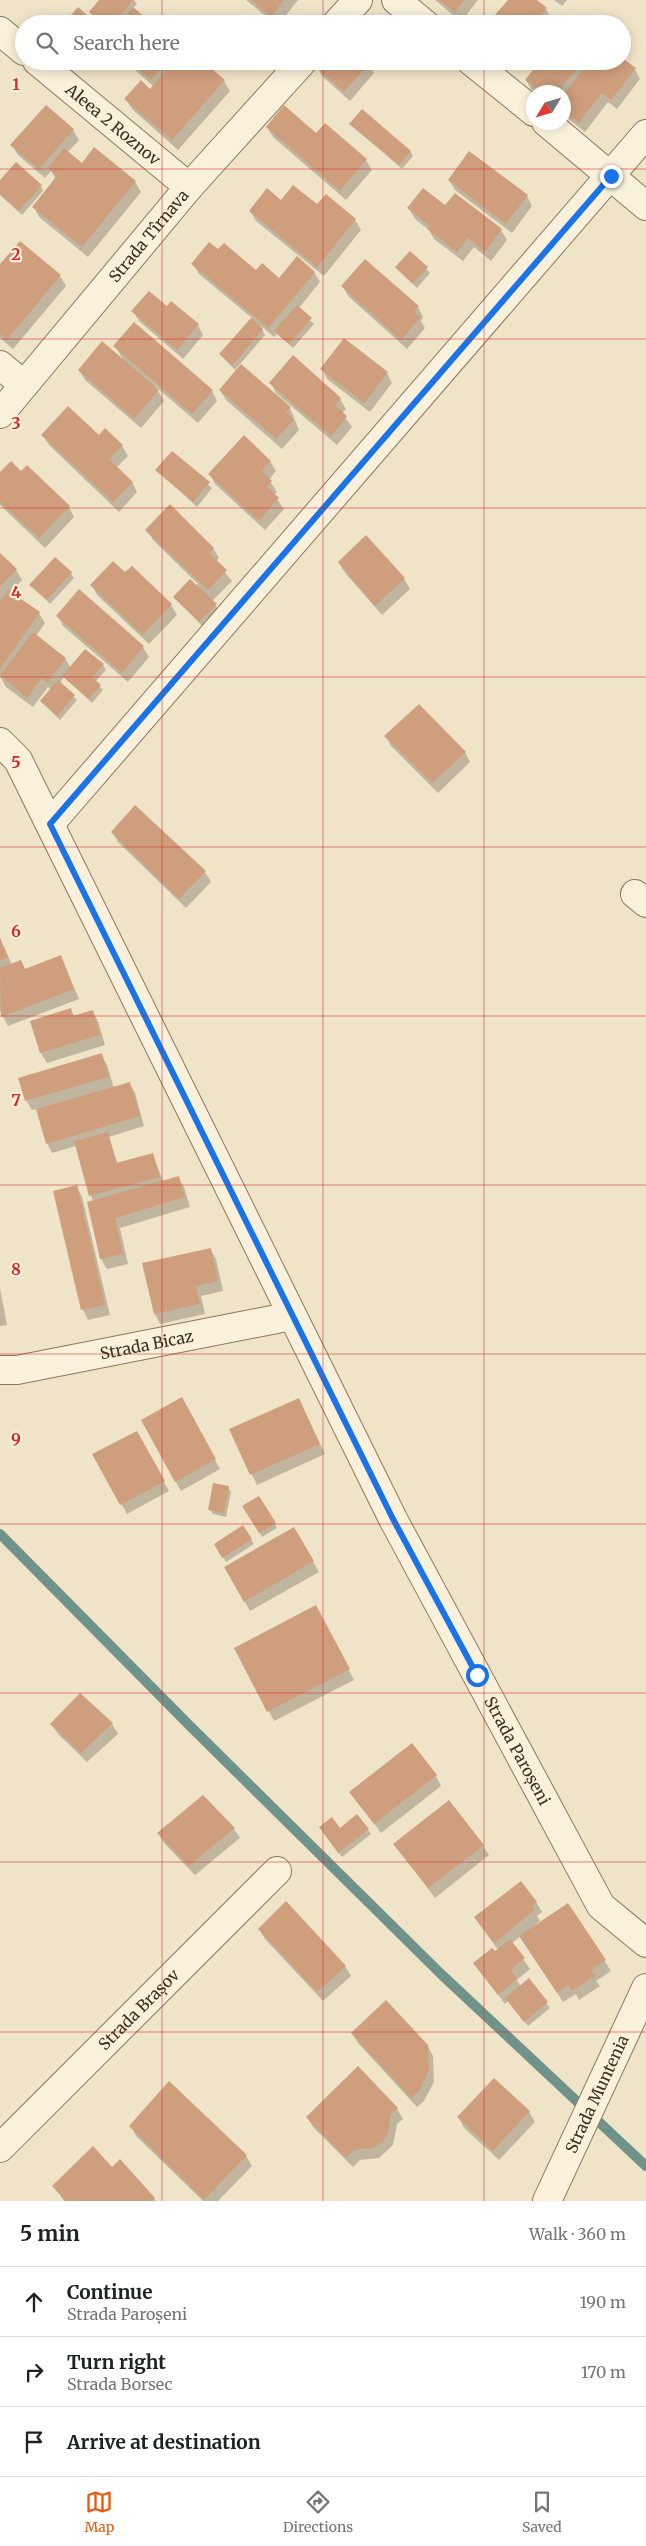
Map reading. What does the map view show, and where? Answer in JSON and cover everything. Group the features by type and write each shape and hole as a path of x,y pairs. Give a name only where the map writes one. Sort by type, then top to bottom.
{"street":[{"path":"344,15 358,0"},
{"path":"396,0 414,15"},
{"path":"0,31 15,44"},
{"name":"Aleea 2 Roznov","path":"48,70 189,187"},
{"name":"Strada Tîrnava","path":"0,414 189,187 295,70"},
{"path":"482,70 526,106"},
{"path":"556,130 646,206"},
{"path":"50,824 646,134"},
{"path":"0,365 24,384"},
{"name":"Strada Paroșeni","path":"0,742 18,760 393,1519 601,1906 646,1943"},
{"name":"Strada Bicaz","path":"0,1370 17,1370 292,1316"},
{"name":"Strada Brașov","path":"0,2148 277,1871"},
{"name":"Strada Muntenia","path":"547,2201 646,1988"}],"building":[{"path":"99,0 133,0 120,15 92,15 89,12"},
{"path":"251,0 284,0 273,15 269,15"},
{"path":"439,0 464,0 455,12"},
{"path":"508,0 537,0 547,8 541,15 495,15"},
{"path":"78,7 87,15 71,15"},
{"path":"133,7 142,15 126,15"},
{"path":"631,64 636,68 611,100 602,93 579,123 571,117 571,85 582,70 631,70"},
{"path":"139,70 159,70 151,80"},
{"path":"166,70 213,70 225,80 172,140 124,99 141,80 150,89"},
{"path":"319,70 364,70 344,92"},
{"path":"533,70 576,70 564,85 532,85 525,80"},
{"path":"46,105 74,129 39,169 10,145"},
{"path":"284,105 316,133 325,123 367,159 340,191 266,127"},
{"path":"362,109 411,151 399,165 349,124"},
{"path":"94,147 136,181 82,247 32,207 57,176 48,168 64,148 82,163"},
{"path":"469,151 528,195 506,224 448,180"},
{"path":"16,162 42,185 19,211 0,194 0,180"},
{"path":"293,185 317,204 326,194 356,219 317,267 249,211 267,188 281,200"},
{"path":"423,188 445,205 455,193 502,229 485,252 468,238 457,252 427,229 430,226 407,208"},
{"path":"20,241 61,275 7,340 0,334 0,264"},
{"path":"209,242 218,249 224,243 256,270 262,263 279,278 297,256 315,272 268,328 191,264"},
{"path":"410,251 428,267 413,284 395,267"},
{"path":"365,259 419,306 414,312 420,318 401,340 341,286"},
{"path":"149,291 167,306 171,301 199,324 177,350 131,311"},
{"path":"297,305 312,318 289,344 274,331"},
{"path":"251,318 263,329 232,366 219,354"},
{"path":"134,322 213,390 192,414 113,346"},
{"path":"344,338 388,372 364,403 320,369"},
{"path":"102,341 159,390 134,419 78,370"},
{"path":"293,355 341,398 335,405 347,416 331,436 269,383"},
{"path":"241,364 291,407 286,412 294,420 276,439 219,390"},
{"path":"68,406 99,435 105,428 123,445 109,459 133,482 113,502 41,435"},
{"path":"244,435 271,461 262,471 272,481 267,487 279,498 259,521 208,474"},
{"path":"172,451 210,482 193,502 155,470"},
{"path":"11,461 21,471 27,465 70,506 39,538 0,502 0,472"},
{"path":"170,504 214,548 209,553 227,570 208,590 145,530"},
{"path":"366,535 405,578 375,606 338,562"},
{"path":"0,553 17,569 0,587"},
{"path":"55,557 72,572 47,600 29,585"},
{"path":"113,561 125,572 132,566 172,604 143,635 90,585"},
{"path":"190,579 217,604 199,622 173,597"},
{"path":"79,589 144,646 122,673 56,616"},
{"path":"8,590 40,612 0,669 0,601"},
{"path":"33,632 66,658 47,683 42,678 27,698 0,675"},
{"path":"85,649 104,664 92,677 101,685 89,699 62,676"},
{"path":"58,680 75,695 57,716 40,701"},
{"path":"419,704 466,752 432,783 384,736"},
{"path":"135,805 206,871 179,899 111,832"},
{"path":"0,938 8,957 0,961"},
{"path":"61,955 74,989 1,1017 0,968 21,960 25,969"},
{"path":"71,1008 73,1016 93,1010 100,1035 40,1053 30,1021"},
{"path":"102,1053 109,1077 25,1101 18,1078"},
{"path":"130,1082 140,1116 46,1144 36,1109"},
{"path":"108,1132 116,1163 153,1153 160,1177 89,1196 74,1141"},
{"path":"179,1176 185,1197 115,1218 123,1254 100,1259 87,1202"},
{"path":"77,1185 105,1305 81,1310 53,1191"},
{"path":"211,1248 218,1281 196,1286 200,1304 154,1314 142,1263"},
{"path":"182,1397 216,1459 175,1482 141,1420"},
{"path":"299,1398 320,1444 250,1475 229,1429"},
{"path":"137,1431 165,1481 120,1505 92,1454"},
{"path":"213,1483 229,1486 224,1513 208,1510"},
{"path":"259,1496 276,1523 259,1533 242,1506"},
{"path":"243,1525 252,1539 222,1558 214,1544"},
{"path":"294,1527 314,1561 244,1602 224,1567"},
{"path":"316,1605 350,1669 267,1712 234,1648"},
{"path":"80,1693 113,1723 81,1753 50,1724"},
{"path":"412,1743 437,1775 374,1824 349,1792"},
{"path":"203,1795 235,1828 189,1866 157,1833"},
{"path":"449,1800 484,1845 428,1888 393,1844"},
{"path":"357,1814 369,1829 338,1853 319,1827 332,1817 340,1828"},
{"path":"521,1881 537,1902 532,1906 535,1910 494,1943 474,1917"},
{"path":"286,1901 346,1966 317,1992 258,1929"},
{"path":"568,1903 606,1960 591,1970 595,1976 572,1991 569,1985 557,1993 519,1936"},
{"path":"510,1939 525,1958 511,1970 517,1979 498,1995 473,1963 492,1948 495,1951"},
{"path":"529,1978 548,2002 524,2022 505,1998"},
{"path":"386,2000 428,2045 429,2071 419,2091 411,2098 351,2033"},
{"path":"358,2066 398,2108 391,2114 388,2134 382,2142 373,2148 354,2150 346,2158 306,2117"},
{"path":"494,2078 530,2111 493,2151 457,2117"},
{"path":"169,2081 247,2155 204,2200 129,2126"},
{"path":"93,2146 112,2167 120,2159 155,2198 152,2201 66,2201 52,2186"}],"waterway":[{"path":"0,1534 191,1727 441,1974 646,2166"}],"route":[{"path":"477,1675 393,1519 50,824 611,176"}]}
